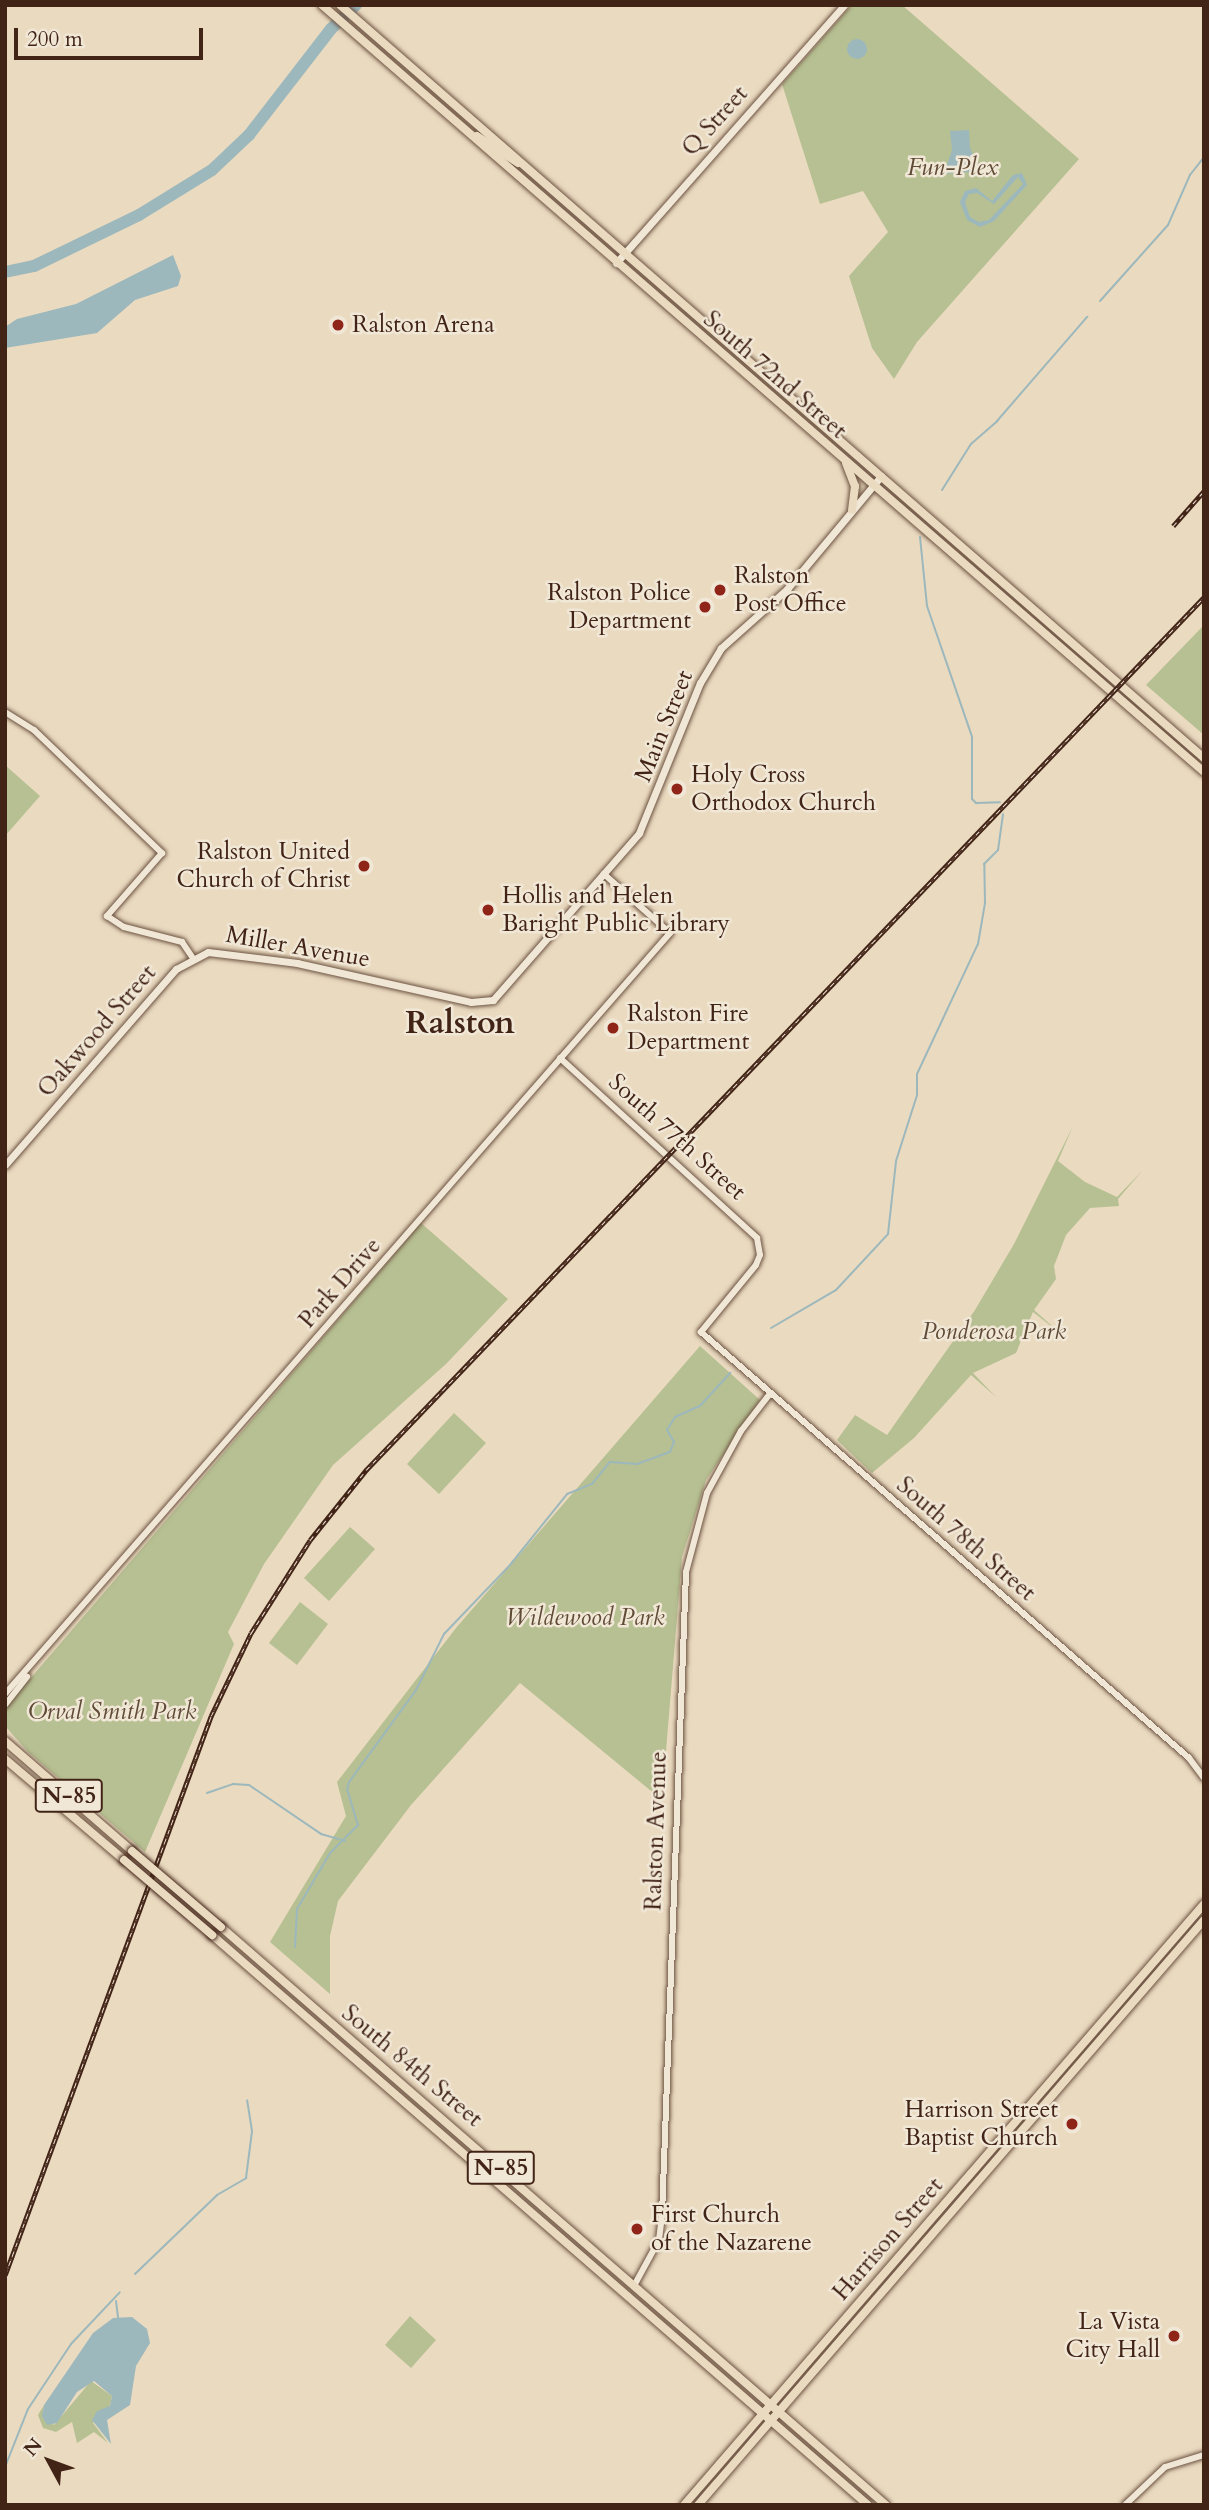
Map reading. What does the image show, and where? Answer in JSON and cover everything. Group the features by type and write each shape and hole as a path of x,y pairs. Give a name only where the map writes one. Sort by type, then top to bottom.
{"main road":[{"name":"South 72nd Street","path":"322,5 1204,772"},
{"name":"South 72nd Street","path":"340,5 1204,758"},
{"name":"Q Street","path":"616,263 844,5"},
{"path":"471,136 521,164"},
{"path":"845,460 855,486 852,510"},
{"name":"Main Street","path":"494,1000 644,825 701,683 722,648 787,589 881,476"},
{"name":"Miller Avenue","path":"192,957 221,951 471,1002 494,1000"},
{"name":"Oakwood Street","path":"5,1165 176,969 192,957"},
{"name":"South 84th Street","path":"5,1741 887,2505"},
{"name":"South 84th Street","path":"5,1759 574,2247 869,2505"},
{"name":"Harrison Street","path":"684,2505 1204,1904"},
{"name":"Harrison Street","path":"698,2505 1204,1920"},
{"path":"574,2247 623,2283 635,2284"}],"street":[{"name":"Miller Avenue","path":"5,712 34,730 162,853 107,916 124,927 182,942 192,957"},
{"name":"Park Drive","path":"5,1694 40,1658 670,933 604,874"},
{"name":"South 77th Street","path":"560,1058 748,1226 760,1250 756,1265 701,1332"},
{"name":"South 78th Street","path":"701,1332 769,1395 1189,1758 1204,1778"},
{"name":"Ralston Avenue","path":"635,2284 655,2251 662,2222 686,1572 708,1490 741,1431 769,1395"},
{"name":"Park Drive","path":"5,1705 40,1658"},
{"path":"1125,2505 1165,2467 1204,2455"}],"green space":[{"name":"Fun-Plex","path":"852,5 902,5 1079,159 917,342 894,379 872,348 849,276 888,232 863,191 820,204 782,84"},
{"path":"1204,625 1204,735 1146,685"},
{"path":"5,765 40,796 5,836"},
{"name":"Ponderosa Park","path":"1073,1126 1058,1161 1085,1182 1117,1197 1143,1170 1118,1199 1119,1206 1090,1208 1066,1235 1054,1266 1056,1279 1034,1310 1060,1333 1033,1312 1016,1353 973,1373 996,1397 971,1375 914,1438 872,1473 837,1440 855,1415 887,1435 975,1310 1014,1244"},
{"name":"Orval Smith Park","path":"421,1223 508,1299 446,1364 333,1465 264,1564 228,1632 234,1644 145,1852 28,1752 6,1727 5,1708"},
{"name":"Wildewood Park","path":"700,1346 760,1400 706,1480 682,1557 662,1800 520,1683 411,1805 338,1901 330,1936 330,1994 270,1942 346,1816 337,1782 456,1628"},
{"path":"454,1413 486,1443 439,1494 407,1464"},
{"path":"350,1527 375,1549 329,1601 304,1578"},
{"path":"300,1602 328,1624 297,1665 269,1643"},
{"path":"410,2316 436,2340 411,2368 385,2345"},
{"path":"91,2381 112,2396 110,2406 93,2423 108,2443 94,2432 77,2443 72,2422 56,2432 43,2428 38,2415 44,2405 43,2410 54,2425"}],"water":[{"path":"857,39 864,42 867,49 864,56 857,59 850,56 847,49 850,42"},
{"path":"969,130 970,148 981,171 944,174 952,150 950,131"},
{"path":"1022,173 1027,185 994,221 980,227 967,220 960,202 965,191 976,188 992,201 1013,175","holes":["1018,177 1023,184 989,220 979,222 970,217 965,202 969,194 977,193 994,204"]},
{"path":"173,255 181,276 178,286 135,300 97,333 5,348 5,327 17,319 76,304"},
{"path":"132,2317 147,2329 150,2343 136,2366 130,2405 107,2420 111,2444 92,2420 97,2411 110,2406 112,2396 94,2381 77,2392 57,2423 47,2425 42,2416 44,2405 93,2333 113,2318"}],"waterway":[{"path":"5,272 34,266 139,215 212,170 249,135 331,29 356,5"},
{"path":"1100,301 1168,225 1190,175 1204,157"},
{"path":"942,490 971,444 997,421 1087,317"},
{"path":"920,537 927,606 972,737 972,799 976,803 1000,802"},
{"path":"771,1328 836,1290 888,1234 896,1161 917,1095 917,1074 978,944 985,903 984,864 998,850 1003,814"},
{"path":"295,1947 297,1909 330,1853 358,1825 347,1790 349,1782 416,1690 444,1634 510,1565 567,1494 592,1484 610,1462 637,1464 670,1452 674,1442 667,1430 675,1417 700,1406 730,1373"},
{"path":"207,1793 233,1784 249,1785 321,1834 345,1841"},
{"path":"135,2274 217,2195 246,2178 252,2131 247,2100"},
{"path":"5,2467 28,2409 71,2344 120,2292"},
{"path":"116,2301 118,2318"}],"railway":[{"path":"1173,526 1204,491"},
{"path":"5,2275 211,1716 251,1633 310,1540 366,1470 1204,597"}],"place":[{"name":"Ralston Arena","path":"338,325"},
{"name":"Ralston Post Office","path":"720,590"},
{"name":"Ralston Police Department","path":"705,607"},
{"name":"Holy Cross Orthodox Church","path":"677,789"},
{"name":"Ralston United Church of Christ","path":"364,866"},
{"name":"Hollis and Helen Baright Public Library","path":"488,910"},
{"name":"Ralston Fire Department","path":"613,1028"},
{"name":"Harrison Street Baptist Church","path":"1072,2124"},
{"name":"First Church of the Nazarene","path":"637,2229"},
{"name":"La Vista City Hall","path":"1174,2336"}],"district":[{"name":"Ralston","path":"460,1023"}]}
